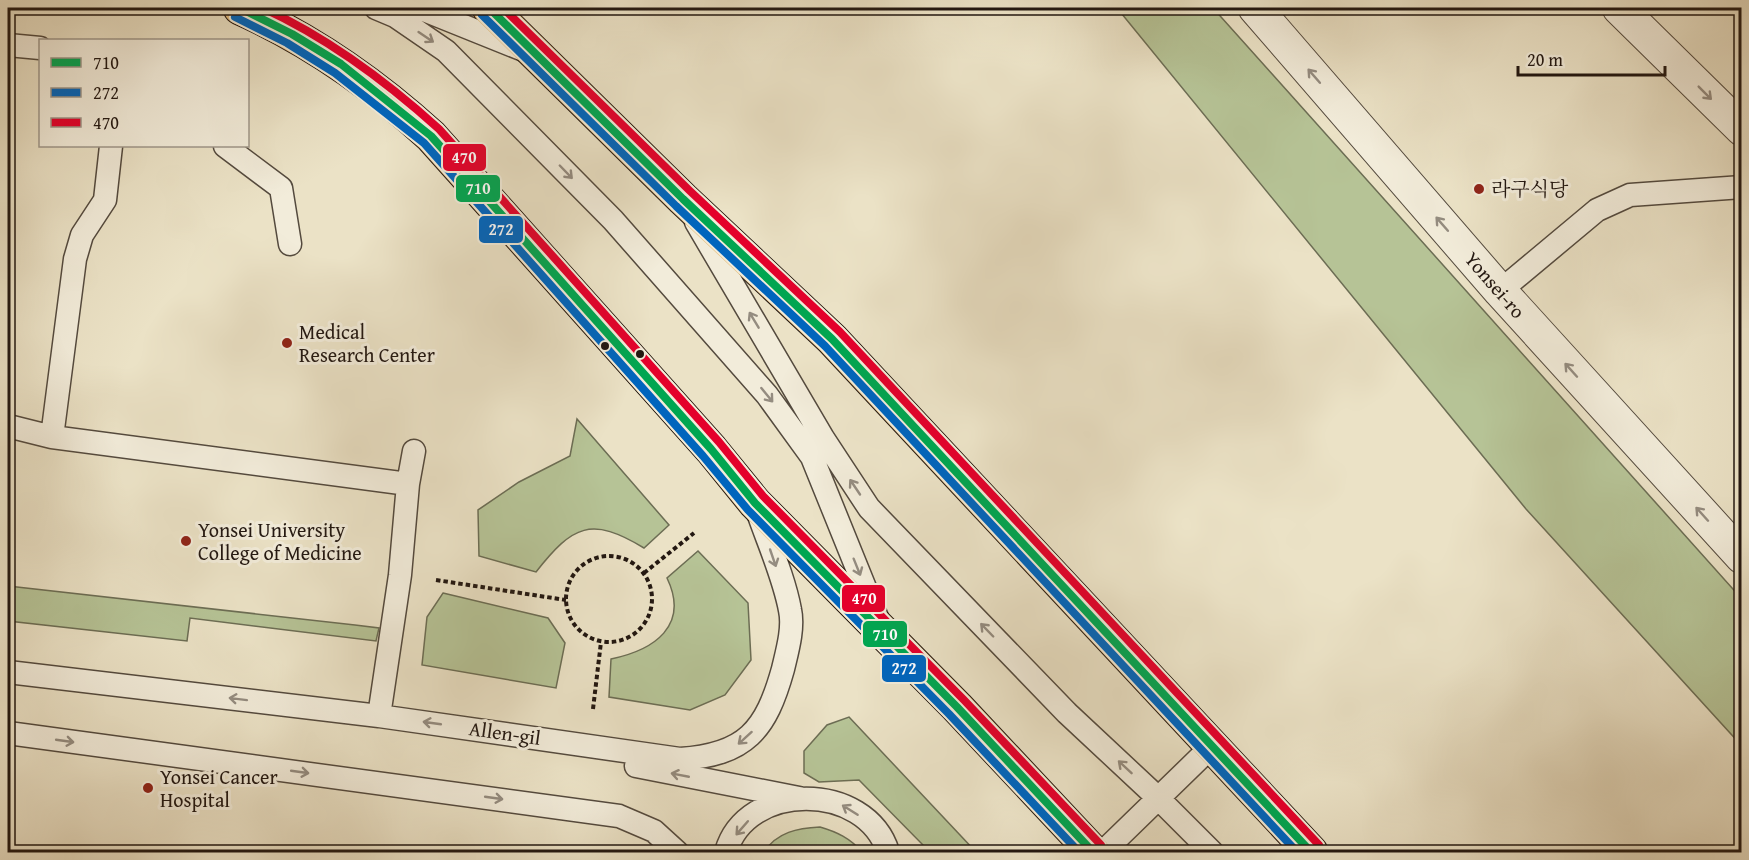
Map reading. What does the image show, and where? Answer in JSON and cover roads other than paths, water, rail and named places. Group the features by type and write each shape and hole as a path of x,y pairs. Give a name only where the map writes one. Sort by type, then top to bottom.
{"main road":[{"path":"240,8 348,69 388,97 431,136 711,448 755,503 957,707 1094,852"},
{"path":"489,8 683,199 832,339 1311,852"},
{"path":"510,8 598,114"}],"street":[{"name":"Yonsei-ro","path":"1255,8 1500,291 1742,557"},
{"path":"1619,8 1742,129"}],"lane":[{"path":"376,8 395,16 446,51 613,220 767,395 812,457 884,634"},
{"path":"419,8 541,57"},
{"path":"8,45 39,48"},
{"path":"52,437 75,259 82,235 105,200 111,147"},
{"path":"226,147 281,188 290,244"},
{"path":"1500,291 1597,210 1630,195 1742,187"},
{"path":"683,199 822,438 868,508 1067,713 1212,852"},
{"path":"8,426 52,437 408,484"},
{"path":"379,716 400,575 408,484 414,451"},
{"name":"Allen-gil","path":"8,672 379,716 680,759 697,758 733,748 768,715 788,651 791,612 755,503"},
{"path":"8,733 618,816 654,831 677,852"},
{"path":"587,745 640,768 799,798"},
{"path":"1103,852 1212,747"},
{"path":"726,852 742,825 764,808 791,798 819,798 846,806 868,822 885,844 888,852"}],"place":[{"name":"라구식당","path":"1479,189"},
{"name":"Medical Research Center","path":"287,343"},
{"name":"Yonsei University College of Medicine","path":"186,541"},
{"name":"Yonsei Cancer Hospital","path":"148,788"}]}
